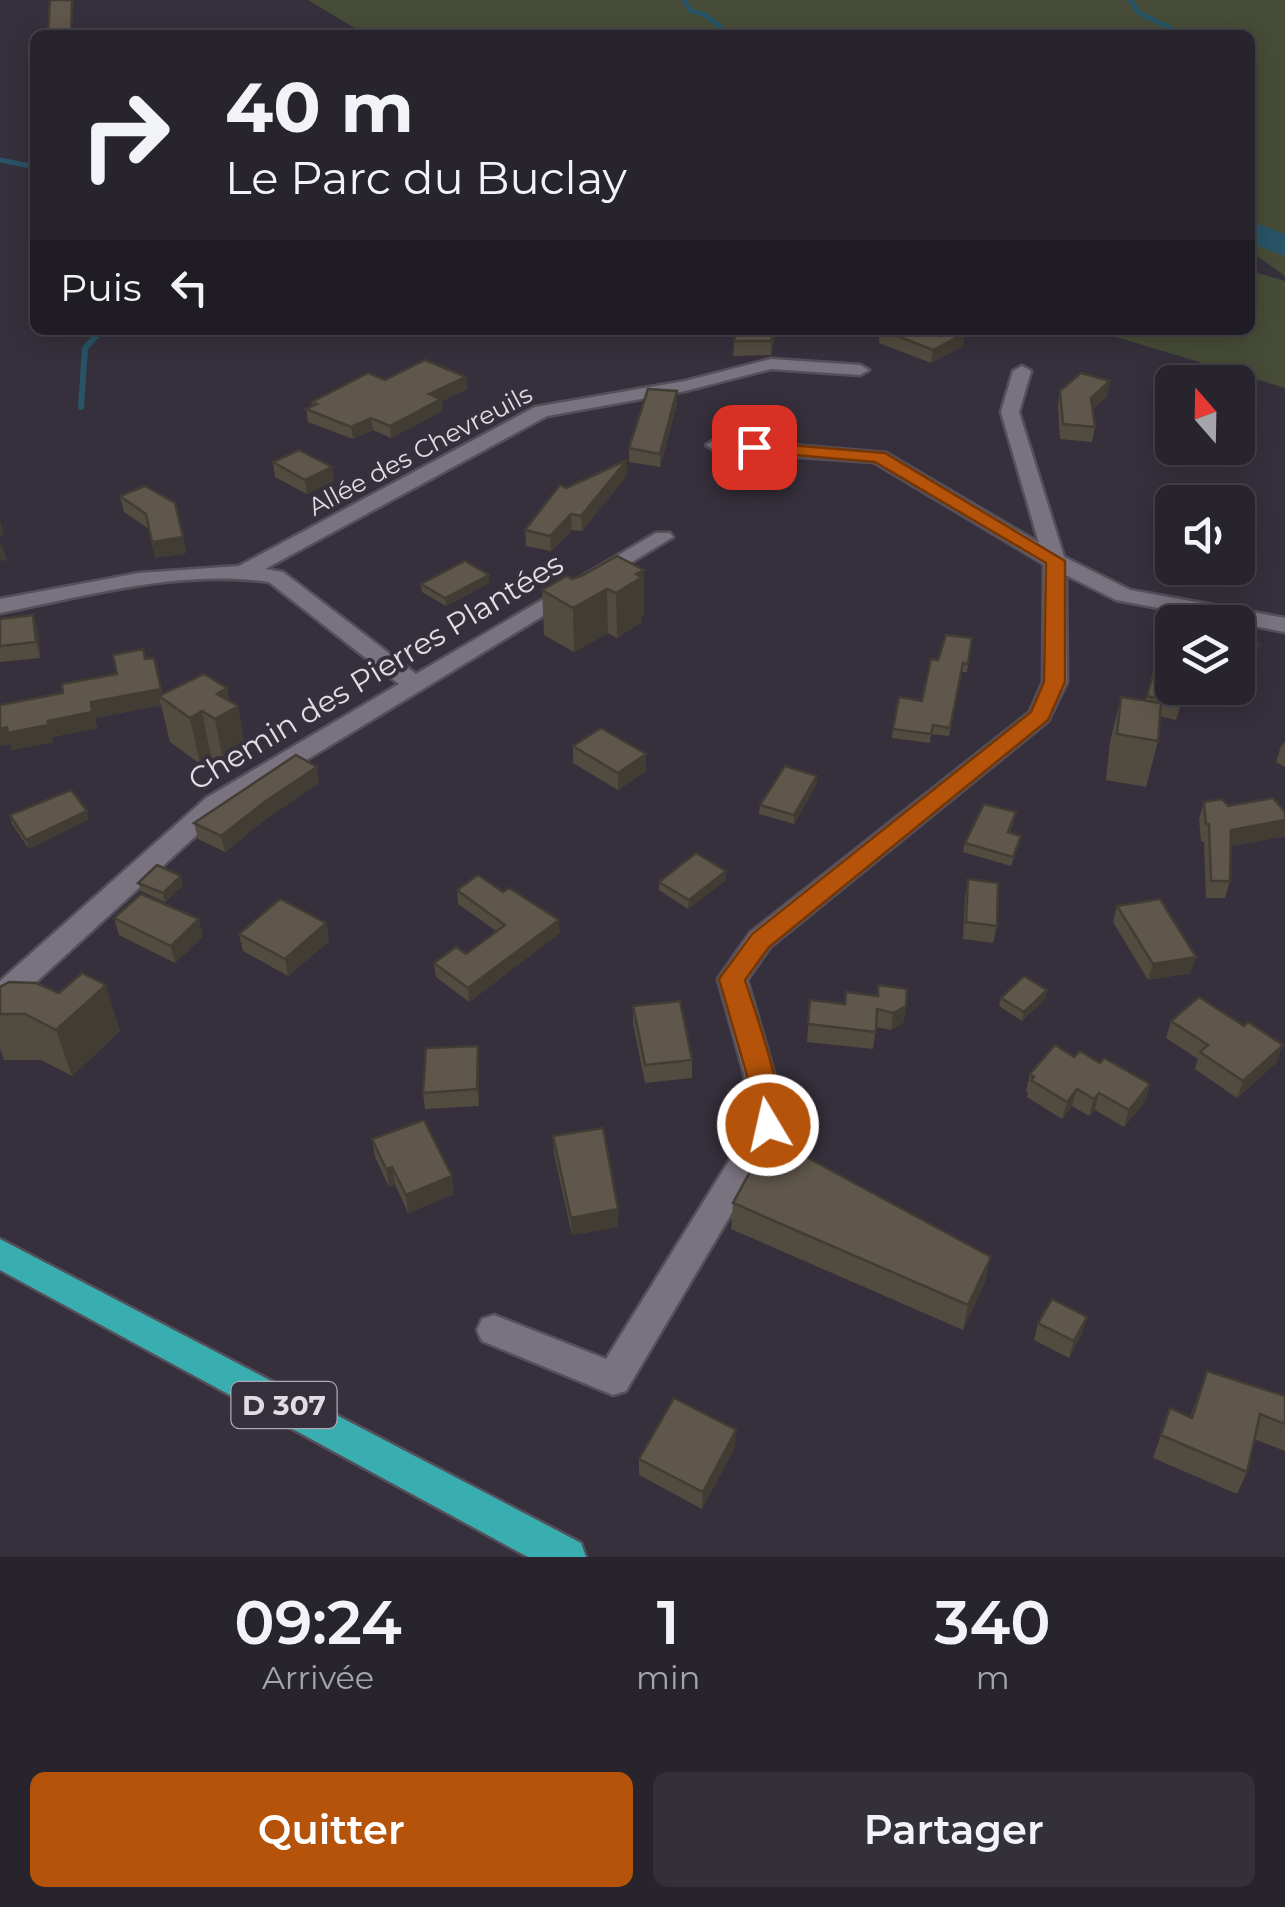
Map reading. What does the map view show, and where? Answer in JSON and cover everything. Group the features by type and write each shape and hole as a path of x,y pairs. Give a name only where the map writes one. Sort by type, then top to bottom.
{"main road":[{"name":"D 307","path":"0,1253 567,1557"}],"street":[{"name":"Allée des Chevreuils","path":"247,570 542,411 685,386 771,364 860,370"},
{"path":"494,1330 614,1379 768,1125 760,1072 732,979 760,940 1040,716 1055,682 1055,561 1010,412 1022,370"},
{"path":"716,444 879,457 1055,561 1124,595 1285,625"},
{"name":"Chemin des Pierres Plantées","path":"0,998 215,804 663,537"},
{"path":"0,606 207,571 247,570 275,577 413,683"}],"green space":[{"path":"308,0 1285,0 1285,276 1255,255 1255,30 358,30"},
{"path":"1255,272 1285,281 1285,388 1255,379 1255,365 1209,365 1110,335 1255,335"}],"building":[{"path":"50,0 72,0 71,30 48,30"},
{"path":"736,335 773,335 771,341 734,341"},
{"path":"895,335 961,335 933,350"},
{"path":"425,360 466,377 429,394 441,399 390,426 371,418 351,427 306,409 317,404 312,402 368,373 385,380"},
{"path":"1081,373 1110,381 1091,398 1095,427 1063,424 1060,391"},
{"path":"648,389 677,391 660,454 629,448"},
{"path":"299,450 332,467 305,480 273,462"},
{"path":"627,460 581,516 571,514 550,536 525,530 560,485 566,488"},
{"path":"145,486 175,503 183,537 152,542 146,514 120,496"},
{"path":"617,556 644,570 636,574 642,577 616,593 607,589 573,608 542,590 567,576 572,579 583,575"},
{"path":"465,561 489,575 445,598 421,584"},
{"path":"33,615 36,642 0,646 0,619"},
{"path":"946,635 972,638 950,728 933,725 931,734 893,729 899,697 922,701 931,659 938,660"},
{"path":"143,649 145,659 154,658 161,689 91,702 92,712 48,721 48,725 8,733 7,727 0,729 0,705 63,693 62,684 117,674 113,655"},
{"path":"1155,668 1155,698 1147,696"},
{"path":"204,674 227,688 217,694 238,706 215,719 202,711 190,718 159,696"},
{"path":"1121,697 1161,705 1158,741 1117,734"},
{"path":"601,728 646,754 618,773 573,746"},
{"path":"296,755 317,767 221,836 194,823"},
{"path":"785,766 817,776 794,815 760,805"},
{"path":"71,790 87,811 26,840 10,815"},
{"path":"1273,798 1285,812 1285,820 1231,830 1230,881 1211,881 1209,824 1204,802 1222,799 1228,806"},
{"path":"984,804 1016,812 1008,832 1021,836 1013,857 965,843"},
{"path":"696,853 726,871 689,900 659,882"},
{"path":"157,865 181,876 163,893 138,883"},
{"path":"478,875 503,892 509,888 559,920 468,988 434,963 456,947 466,954 505,925 457,890"},
{"path":"968,879 998,883 997,926 966,922"},
{"path":"141,894 199,919 171,946 114,918"},
{"path":"280,899 326,923 285,959 239,934"},
{"path":"1160,899 1196,957 1153,964 1117,906"},
{"path":"82,973 106,985 56,1030 25,1014 0,1014 0,987 9,982 36,983 59,993"},
{"path":"1024,976 1047,990 1024,1012 1001,998"},
{"path":"878,985 907,989 906,1006 893,1013 877,1009 876,1032 808,1024 810,1000 845,1004 846,992 878,996"},
{"path":"1199,997 1283,1045 1243,1081 1200,1052 1208,1045 1171,1021"},
{"path":"680,1001 692,1060 645,1065 633,1006"},
{"path":"1055,1045 1074,1057 1080,1051 1100,1063 1104,1058 1150,1084 1129,1110 1099,1093 1094,1099 1077,1089 1067,1102 1031,1080 1034,1077 1030,1074"},
{"path":"478,1046 477,1089 423,1093 426,1048"},
{"path":"424,1120 452,1176 406,1195 392,1167 386,1169 372,1139"},
{"path":"603,1128 618,1209 571,1218 553,1136"},
{"path":"769,1137 991,1257 968,1305 733,1203"},
{"path":"1052,1299 1087,1317 1074,1341 1038,1323"},
{"path":"1207,1371 1285,1396 1285,1424 1260,1414 1247,1472 1161,1435 1170,1408 1192,1418"},
{"path":"674,1398 736,1430 703,1492 639,1459"}],"waterway":[{"path":"684,0 690,10 705,15 724,30"},
{"path":"1130,0 1139,13 1175,30"},
{"path":"0,160 30,166"},
{"path":"1255,233 1285,246"},
{"path":"81,407 85,348 97,335"}],"route":[{"path":"754,447 879,457 1055,561 1055,682 1040,716 760,940 732,979 760,1072 768,1125"}]}
